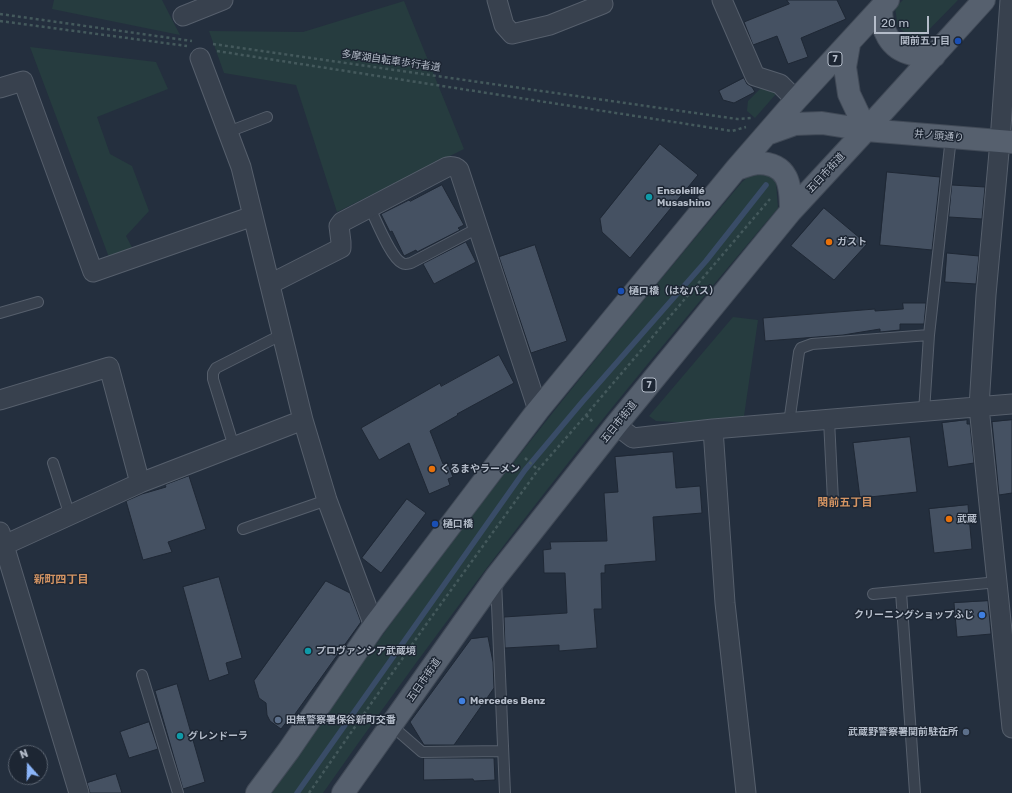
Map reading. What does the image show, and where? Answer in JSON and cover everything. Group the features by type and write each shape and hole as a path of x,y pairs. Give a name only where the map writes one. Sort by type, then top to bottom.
{"main road":[{"name":"五日市街道","path":"343,793 392,726 496,577 616,425 791,211 984,0"},
{"name":"7","path":"257,793 289,750 374,626 538,410 736,169 796,100 885,4"},
{"path":"885,4 884,32 890,41 900,49 911,54 934,56"},
{"path":"849,44 845,67 849,94 866,130"},
{"name":"井ノ頭通り","path":"766,134 795,124 822,123 866,130 1006,141"},
{"path":"736,169 756,163 769,164 777,167 784,174 789,184 791,211"}],"street":[{"path":"223,0 193,35 241,167 281,335 303,420 327,500 374,626"},
{"path":"497,0 504,25 512,34 550,25 605,1"},
{"path":"722,0 755,76 780,84 796,100"},
{"path":"1010,0 1006,141 986,295 978,407 1012,719"},
{"path":"0,88 23,81 94,272 253,216"},
{"path":"270,284 340,248 341,242 339,226 342,222 447,167 452,166 459,170 538,410"},
{"path":"0,400 109,367 140,483"},
{"path":"616,425 633,438 713,429 1012,404"},
{"path":"79,793 1,541 70,516 140,483 303,420"},
{"path":"713,429 725,603 746,793"}],"lane":[{"path":"228,132 267,117"},
{"path":"924,412 929,335 951,137"},
{"path":"370,208 392,252 400,262 405,264 411,263 478,228"},
{"path":"0,313 38,302"},
{"path":"234,447 213,379 213,374 216,368 281,335"},
{"path":"789,423 799,352 801,348 812,344 929,335"},
{"path":"829,420 833,501"},
{"path":"53,463 70,516"},
{"path":"242,530 327,500"},
{"path":"496,577 505,793"},
{"path":"873,594 998,582"},
{"path":"901,592 915,793"},
{"path":"142,675 178,793"},
{"path":"392,726 422,752 503,751"}],"path":[{"name":"多摩湖自転車歩行者道","path":"0,14 193,35 737,119 781,117"},
{"path":"0,21 193,35 732,131 781,117"},
{"path":"309,793 425,626 538,470 586,416 787,179"},
{"path":"527,460 538,470"}],"green space":[{"path":"54,0 162,0 180,35 52,9"},
{"path":"903,0 958,0 917,42 898,27 895,8"},
{"path":"404,1 464,149 337,212 296,85 224,73 209,31 303,32"},
{"path":"30,47 156,62 168,89 97,117 110,154 132,166 149,211 126,236 136,255 110,260"},
{"path":"763,86 770,87 776,94 755,118 747,111 748,101"},
{"path":"757,172 768,174 776,183 778,208 677,328 546,491 448,619 323,793 272,793 392,622 520,454 652,290 742,182 750,175"},
{"path":"733,317 758,320 744,416 711,424 656,421 649,416"}],"building":[{"path":"787,0 837,0 846,19 801,38 808,57 788,64 777,36 753,45 744,22 789,4"},
{"path":"744,78 747,84 752,87 755,92 734,103 723,100 719,91"},
{"name":"Ensoleillé Musashino","path":"660,144 698,175 630,258 602,232 600,219"},
{"path":"887,172 940,177 932,250 880,245"},
{"path":"442,185 464,225 458,228 460,230 417,252 416,250 404,256 392,231 390,232 381,214"},
{"path":"952,185 985,187 982,219 949,217"},
{"path":"824,208 867,244 834,280 791,246"},
{"path":"466,242 476,262 434,284 423,264"},
{"path":"535,245 567,341 531,353 499,257"},
{"path":"947,253 979,256 976,284 945,282"},
{"path":"903,303 926,303 924,324 900,324 900,330 880,332 880,329 843,335 765,341 763,318 875,309 875,311 903,309"},
{"path":"499,355 514,383 457,414 458,415 430,431 443,464 447,462 453,477 448,479 450,485 429,494 409,443 379,460 361,428 440,383 441,386"},
{"path":"967,420 967,424 970,424 974,463 948,467 942,423"},
{"path":"1012,420 1012,493 999,495 992,422"},
{"path":"910,437 917,492 860,498 853,443"},
{"path":"673,452 676,488 700,486 702,513 653,517 656,561 605,565 605,573 601,573 602,609 594,609 597,648 559,651 559,645 505,648 504,617 567,613 565,573 544,573 543,550 551,549 550,542 607,541 604,493 618,492 615,457"},
{"path":"189,476 206,529 168,542 172,552 143,560 126,501 142,494 166,487 165,485"},
{"path":"407,499 426,513 381,573 362,558"},
{"path":"968,505 972,549 934,553 929,509"},
{"path":"219,577 242,658 226,663 229,674 209,681 183,587"},
{"name":"プロヴァンシア武蔵境","path":"326,581 350,593 361,622 290,721 288,720 281,729 270,721 267,715 266,703 259,698 254,681"},
{"path":"988,601 991,634 957,637 954,603"},
{"path":"488,637 493,662 494,688 454,745 424,745 410,722 471,639"},
{"name":"グレンドーラ","path":"177,684 205,782 183,789 155,691"},
{"path":"149,722 158,749 129,758 120,732"},
{"path":"424,758 494,758 495,780 424,780"},
{"path":"116,774 122,793 90,793 87,783"}],"waterway":[{"path":"297,793 525,470 583,401 706,261 766,185"}],"place":[{"name":"関前五丁目","path":"958,41"},
{"name":"Ensoleillé Musashino","path":"649,197"},
{"name":"ガスト","path":"829,242"},
{"name":"樋口橋（はなバス）","path":"621,291"},
{"name":"くるまやラーメン","path":"432,469"},
{"name":"武蔵","path":"949,519"},
{"name":"樋口橋","path":"435,524"},
{"name":"クリーニングショップふじ","path":"982,615"},
{"name":"プロヴァンシア武蔵境","path":"308,651"},
{"name":"Mercedes Benz","path":"462,701"},
{"name":"田無警察署保谷新町交番","path":"278,720"},
{"name":"武蔵野警察署関前駐在所","path":"966,732"},
{"name":"グレンドーラ","path":"180,736"}],"district":[{"name":"関前五丁目","path":"845,503"},
{"name":"新町四丁目","path":"61,580"}]}
